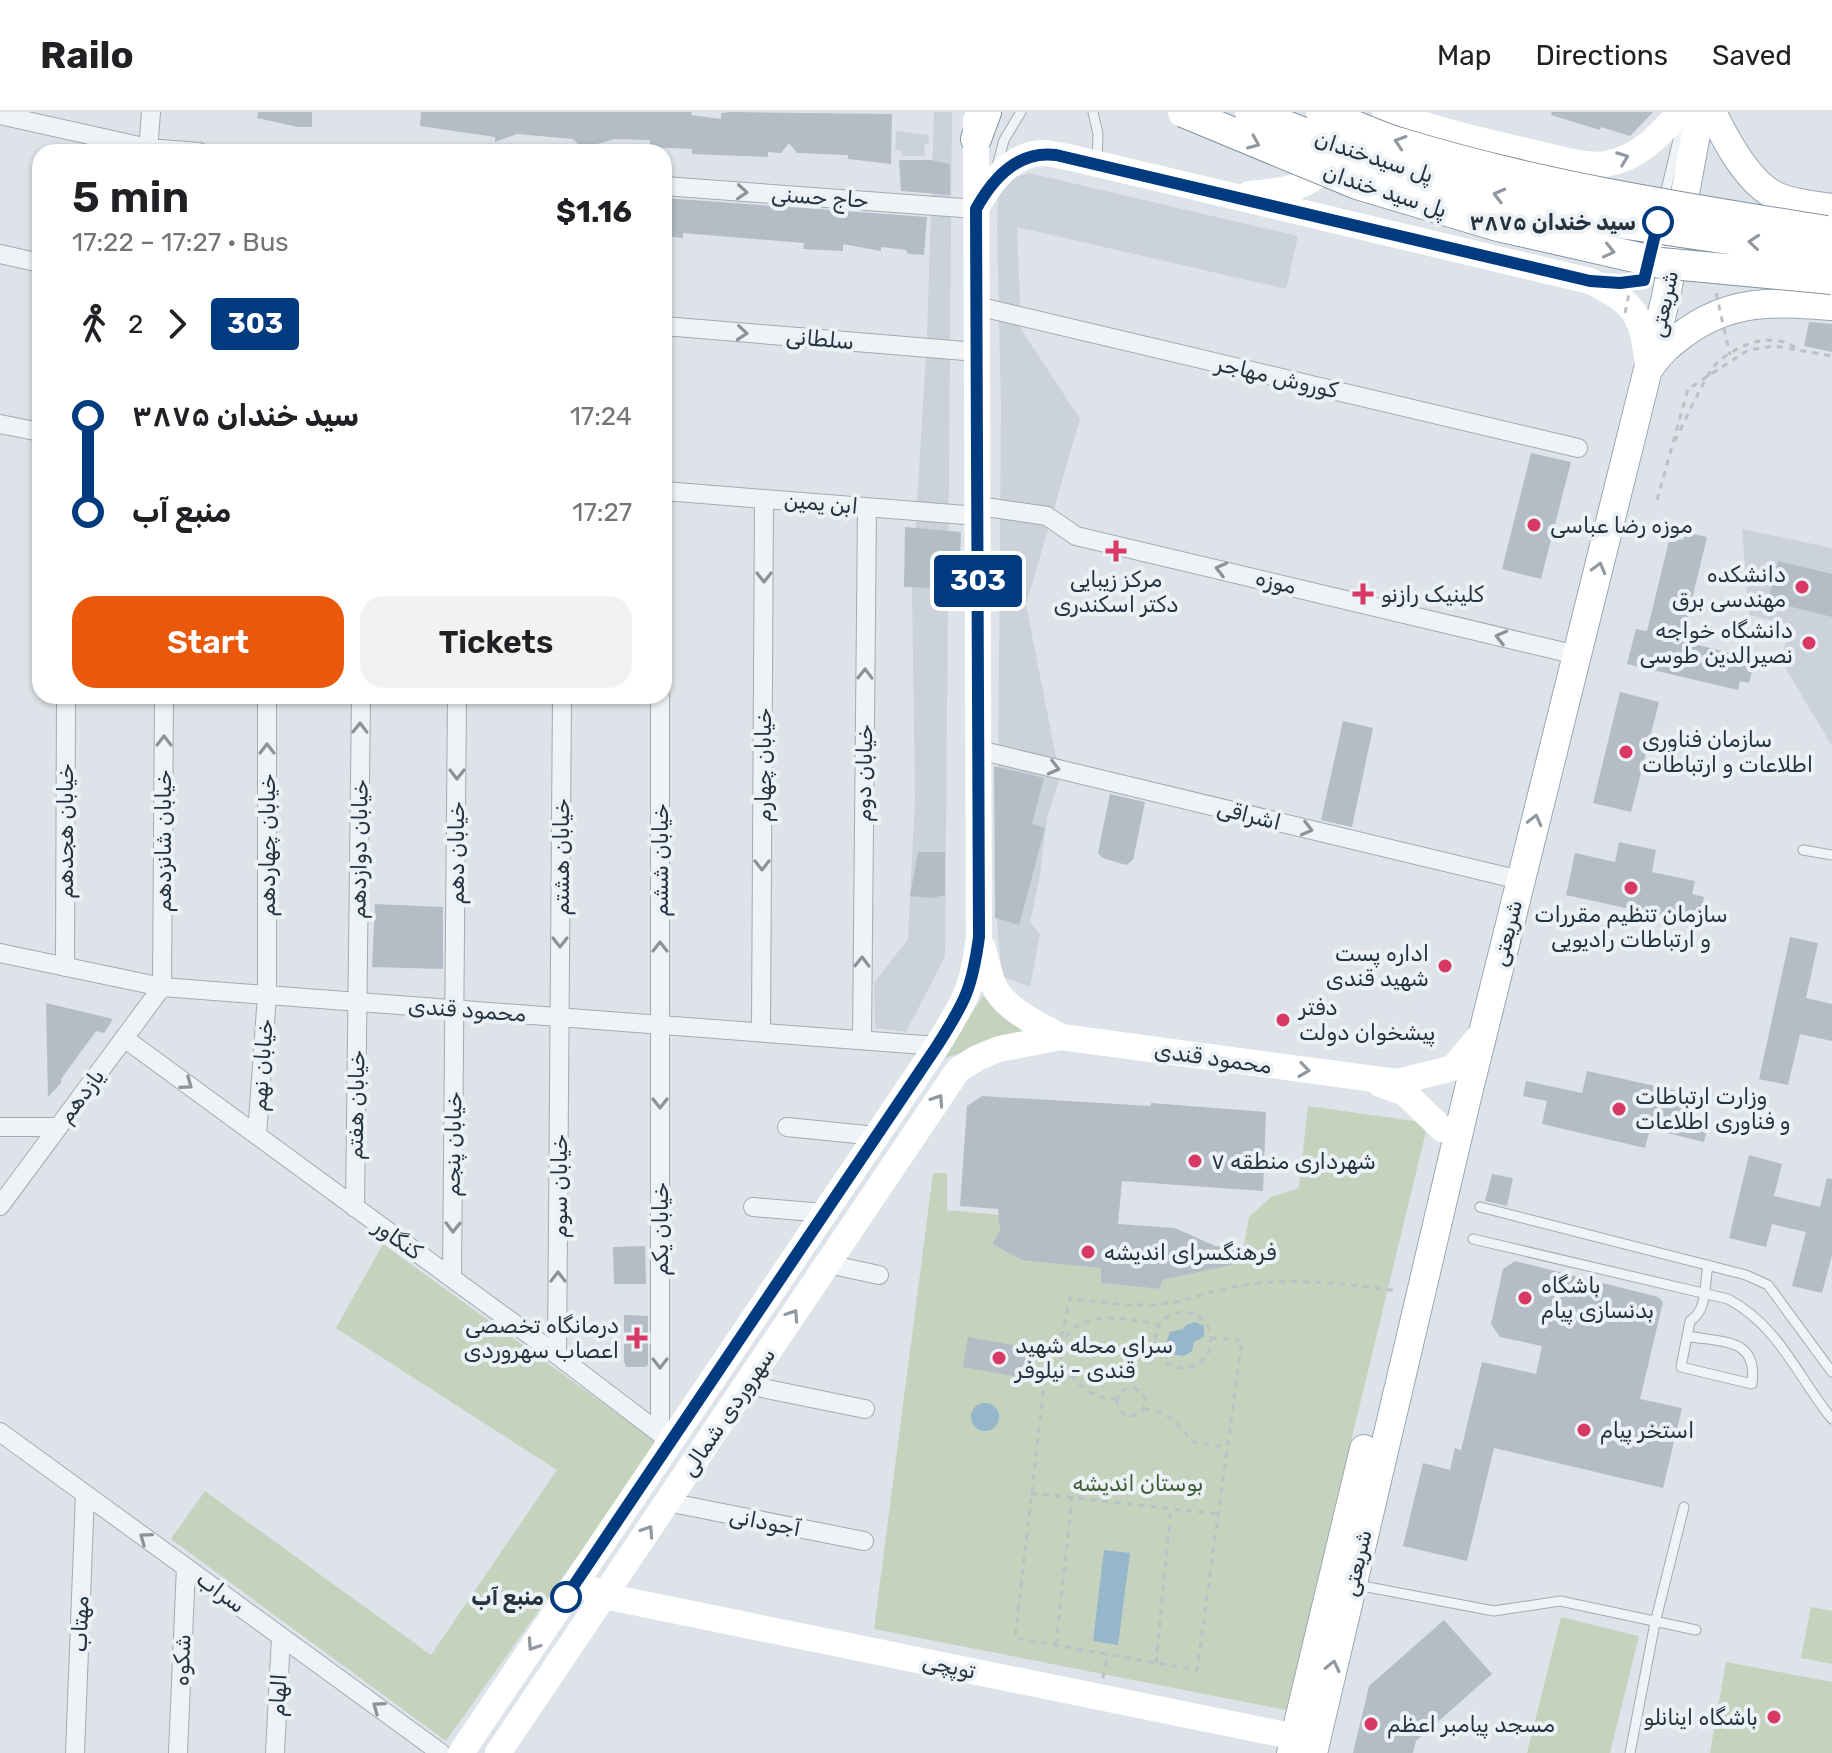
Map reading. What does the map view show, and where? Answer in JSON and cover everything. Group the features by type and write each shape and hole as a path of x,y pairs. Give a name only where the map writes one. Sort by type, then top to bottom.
{"highway":[{"name":"پل سید خندان","path":"1183,112 1357,184 1498,226 1661,263 1832,279"},
{"name":"پل سیدخندان","path":"1250,112 1397,169 1519,201 1627,224 1832,250"},
{"path":"1321,112 1397,142 1483,167 1672,206 1832,232"}],"main road":[{"path":"1228,195 1277,192 1310,184 1329,167 1338,148 1339,126 1335,112"},
{"path":"1385,112 1420,118 1580,163 1606,164 1630,156 1651,144 1683,112"},
{"name":"شریعتی","path":"1303,1746 1352,1584 1520,880 1649,370 1666,297 1700,112"},
{"path":"1712,112 1734,152 1764,187 1776,196 1832,208"},
{"name":"سهروردی شمالی","path":"461,1753 577,1581 665,1437 824,1213 937,1046 972,984 979,937 976,209 979,121"},
{"path":"976,209 995,178 1017,162 1041,153 1590,281 1630,304 1645,339 1649,370"},
{"path":"1649,370 1661,351 1699,322 1736,307 1782,302 1832,306"},
{"path":"979,937 994,986 1002,998 1020,1013 1061,1037"},
{"name":"محمود قندی","path":"1061,1037 1397,1082 1453,1068 1483,1032"},
{"name":"سهروردی شمالی","path":"498,1753 958,1070 999,1049 1061,1037"},
{"name":"محمود قندی","path":"1365,1079 1405,1093 1442,1129"},
{"name":"شریعتی","path":"1303,1746 1442,1129"},
{"name":"توپچی","path":"577,1581 604,1596 1303,1746"}],"street":[{"path":"148,144 151,112"},
{"path":"0,115 123,144"},
{"name":"حاج حسنی","path":"672,187 976,209"},
{"path":"0,254 32,261"},
{"name":"کوروش مهاجر","path":"977,306 1578,448"},
{"name":"سلطانی","path":"672,327 977,352"},
{"path":"0,424 32,430"},
{"name":"ابن یمین","path":"672,492 867,507 979,511"},
{"name":"خیابان چهارم","path":"761,1032 764,499"},
{"name":"خیابان دوم","path":"862,1040 867,507"},
{"name":"موزه","path":"979,511 1047,516 1076,536 1577,655"},
{"name":"خیابان هجدهم","path":"65,967 66,704"},
{"name":"خیابان شانزدهم","path":"162,987 164,704"},
{"name":"خیابان چهاردهم","path":"267,704 267,995"},
{"name":"خیابان دوازدهم","path":"358,1002 361,704"},
{"name":"خیابان دهم","path":"455,1009 457,704"},
{"name":"خیابان هشتم","path":"560,1017 562,704"},
{"name":"خیابان ششم","path":"660,704 660,1025"},
{"name":"اشراقی","path":"979,750 1520,880"},
{"name":"محمود قندی","path":"0,953 162,987 937,1046"},
{"name":"یازدهم","path":"2,1199 162,987"},
{"name":"خیابان نهم","path":"257,1135 267,995"},
{"name":"خیابان هفتم","path":"355,1208 358,1002"},
{"name":"خیابان پنجم","path":"452,1278 455,1009"},
{"name":"خیابان سوم","path":"557,1355 560,1017"},
{"name":"خیابان یکم","path":"660,1025 665,1437"},
{"name":"کنگاور","path":"124,1038 665,1437"},
{"path":"0,1127 58,1127"},
{"path":"787,1127 876,1136"},
{"path":"753,1207 824,1213"},
{"path":"828,1264 879,1275"},
{"path":"747,1385 865,1409"},
{"name":"سراب","path":"0,1432 441,1753"},
{"name":"مهتاب","path":"75,1753 85,1494"},
{"name":"آجودانی","path":"667,1502 864,1541"},
{"name":"شکوه","path":"178,1753 186,1567"},
{"name":"الهام","path":"275,1753 281,1637"}],"lane":[{"path":"995,178 1004,140 1021,112"},
{"path":"1093,112 1098,134 1097,164"},
{"path":"1590,281 1620,283 1644,280 1683,112"},
{"path":"1803,850 1832,855"},
{"path":"1480,1207 1746,1275 1768,1285 1832,1372"},
{"path":"1473,1239 1728,1299 1749,1310 1770,1330 1832,1419"},
{"path":"1687,1336 1741,1346 1754,1366 1752,1384 1681,1367 1687,1336 1690,1321 1698,1316 1703,1307 1708,1265"},
{"path":"1630,1753 1655,1623 1684,1507"},
{"path":"1352,1584 1494,1611 1560,1601 1696,1630"}],"path":[{"path":"1625,313 1634,270"},
{"path":"1714,284 1730,355"},
{"path":"1671,448 1715,364 1745,346 1771,338 1787,341 1797,349"},
{"path":"1657,500 1688,389 1748,350 1775,346 1832,356"},
{"path":"1117,1399 1120,1412 1128,1417 1144,1409 1145,1400 1136,1389 1126,1389 1117,1399 1105,1399 1081,1388 1059,1356 1070,1298 1166,1304 1234,1286 1287,1282 1333,1283 1403,1292"},
{"path":"1189,1312 1204,1321 1211,1338 1211,1347 1200,1363 1191,1367 1171,1366 1163,1361 1154,1344 1158,1325 1171,1314 1189,1312"},
{"path":"1060,1343 1067,1333 1092,1319 1125,1318 1158,1325"},
{"path":"1060,1343 1049,1342 1015,1638 1197,1670 1242,1340 1211,1338"},
{"path":"1144,1409 1166,1413 1192,1442 1227,1447"},
{"path":"1031,1493 1218,1514"},
{"path":"1056,1645 1072,1497"},
{"path":"1156,1663 1171,1508"}],"shaded area":[{"path":"934,112 952,112 945,957 906,1032 875,1028 874,983 908,939 915,798 912,589 927,337"},
{"path":"896,131 929,135 928,144 924,144 925,156 902,156 901,150 895,150"},
{"path":"1029,173 1298,236 1286,289 1017,227 1021,329 1080,419 1026,605 1060,777 1047,818 1030,922 1040,934 1030,987 1002,976 997,923 1001,405 997,228 999,186 1010,178"},
{"name":"دانشگاه خواجه نصیرالدین طوسی","path":"1742,529 1832,548 1832,746 1781,661 1790,625 1749,615"}],"green space":[{"path":"983,996 1024,1033 942,1059"},
{"name":"بوستان اندیشه","path":"1308,1106 1428,1123 1286,1710 874,1629 933,1173 947,1173 947,1210 999,1215 1000,1230 992,1244 1022,1259 1101,1268 1101,1283 1160,1289 1162,1280 1241,1263 1249,1217 1271,1197 1299,1188"},
{"path":"383,1244 658,1443 446,1741 171,1539 205,1491 431,1655 557,1470 336,1328"},
{"path":"1811,1607 1832,1611 1832,1664 1801,1658"},
{"path":"1561,1617 1639,1636 1610,1753 1527,1753"},
{"name":"باشگاه اینانلو","path":"1726,1662 1832,1682 1832,1753 1710,1753"}],"water":[{"path":"1195,1322 1204,1326 1204,1337 1194,1342 1192,1351 1184,1356 1170,1354 1165,1345 1170,1332"},
{"path":"985,1403 995,1407 999,1417 995,1427 985,1431 975,1427 971,1417 975,1407"},
{"path":"1104,1550 1130,1553 1118,1645 1093,1641"}],"building":[{"path":"258,112 312,112 312,127 257,118"},
{"path":"421,112 692,112 691,115 721,119 721,113 731,112 892,114 891,164 848,159 848,155 797,153 789,143 781,153 768,152 768,157 692,154 692,149 672,148 672,144 650,144 650,140 614,139 597,144 578,144 573,139 517,134 495,142 495,137 420,126"},
{"path":"1552,112 1653,112 1630,136 1551,115"},
{"path":"899,160 930,160 950,164 950,195 901,191"},
{"path":"672,199 927,217 924,255 908,254 906,250 881,247 881,251 843,244 843,251 803,249 804,243 683,233 683,238 672,237"},
{"path":"1809,322 1832,324 1832,352 1804,346"},
{"path":"1531,453 1571,462 1541,579 1502,569"},
{"path":"905,527 961,532 959,589 904,587"},
{"path":"1685,532 1707,537 1682,641 1755,659 1749,683 1740,681 1738,690 1627,664 1636,629 1647,631 1670,537 1683,540"},
{"name":"دانشکده مهندسی برق","path":"1778,561 1832,574 1832,617 1768,601"},
{"name":"سازمان فناوری اطلاعات و ارتباطات","path":"1620,692 1659,702 1631,812 1593,803"},
{"path":"1343,721 1373,728 1352,827 1321,820"},
{"path":"994,766 1044,778 1032,824 1045,828 1019,925 995,918"},
{"path":"1110,794 1145,802 1133,860 1126,865 1103,858 1098,853"},
{"name":"سازمان تنظیم مقررات و ارتباطات رادیویی","path":"1619,842 1656,850 1652,872 1695,881 1692,894 1704,897 1701,913 1688,910 1686,921 1566,895 1575,853 1615,862"},
{"path":"918,852 945,852 945,895 932,898 910,896"},
{"path":"375,904 443,907 443,969 372,967"},
{"path":"1790,937 1818,943 1806,998 1832,1004 1832,1041 1800,1034 1788,1085 1759,1079"},
{"path":"46,1003 113,1019 104,1033 96,1031 48,1097"},
{"name":"وزارت ارتباطات و فناوری اطلاعات","path":"1587,1071 1696,1095 1691,1117 1709,1121 1704,1142 1650,1129 1645,1148 1542,1124 1547,1101 1523,1096 1526,1081 1582,1093"},
{"path":"982,1096 1151,1106 1151,1103 1266,1112 1263,1191 1122,1181 1118,1224 1175,1228 1215,1246 1244,1248 1241,1263 1162,1280 1160,1289 1101,1283 1101,1268 1022,1260 992,1244 1000,1230 998,1209 960,1206 967,1106"},
{"path":"1749,1155 1782,1164 1774,1196 1820,1207 1827,1178 1832,1179 1832,1255 1822,1293 1792,1286 1806,1232 1772,1224 1766,1247 1729,1238"},
{"path":"1492,1174 1513,1178 1507,1206 1485,1201"},
{"path":"645,1246 646,1284 614,1284 613,1247"},
{"path":"1515,1261 1658,1297 1663,1302 1640,1399 1682,1408 1663,1488 1494,1448 1467,1561 1403,1546 1423,1463 1450,1470 1455,1448 1461,1450 1482,1362 1536,1374 1542,1346 1500,1337 1491,1324 1503,1269"},
{"name":"درمانگاه تخصصی اعصاب سهروردی","path":"624,1315 648,1316 648,1365 645,1367 626,1367"},
{"name":"سرای محله شهید قندی - نیلوفر","path":"968,1337 1034,1349 1029,1379 963,1367"},
{"path":"1444,1620 1492,1674 1416,1741 1413,1753 1353,1753 1369,1686"}],"bus line":[{"name":"303","path":"566,1597 937,1046 972,984 979,937 976,209 995,178 1030,156 1041,153 1056,155 1590,281 1620,283 1644,280 1658,222"}],"place":[{"name":"سید خندان ۳۸۷۵","path":"1658,222"},
{"name":"موزه رضا عباسی","path":"1534,525"},
{"name":"مرکز زیبایی دکتر اسکندری","path":"1116,551"},
{"name":"دانشکده مهندسی برق","path":"1802,587"},
{"name":"کلینیک رازنو","path":"1363,594"},
{"name":"دانشگاه خواجه نصیرالدین طوسی","path":"1809,643"},
{"name":"سازمان فناوری اطلاعات و ارتباطات","path":"1626,752"},
{"name":"سازمان تنظیم مقررات و ارتباطات رادیویی","path":"1631,888"},
{"name":"اداره پست شهید قندی","path":"1445,966"},
{"name":"دفتر پیشخوان دولت","path":"1283,1020"},
{"name":"وزارت ارتباطات و فناوری اطلاعات","path":"1619,1109"},
{"name":"شهرداری منطقه ۷","path":"1195,1161"},
{"name":"فرهنگسرای اندیشه","path":"1088,1252"},
{"name":"باشگاه بدنسازی پیام","path":"1525,1298"},
{"name":"درمانگاه تخصصی اعصاب سهروردی","path":"637,1338"},
{"name":"سرای محله شهید قندی - نیلوفر","path":"999,1358"},
{"name":"استخر پیام","path":"1584,1430"},
{"name":"منبع آب","path":"566,1597"},
{"name":"باشگاه اینانلو","path":"1774,1717"},
{"name":"مسجد پیامبر اعظم","path":"1371,1724"}]}
